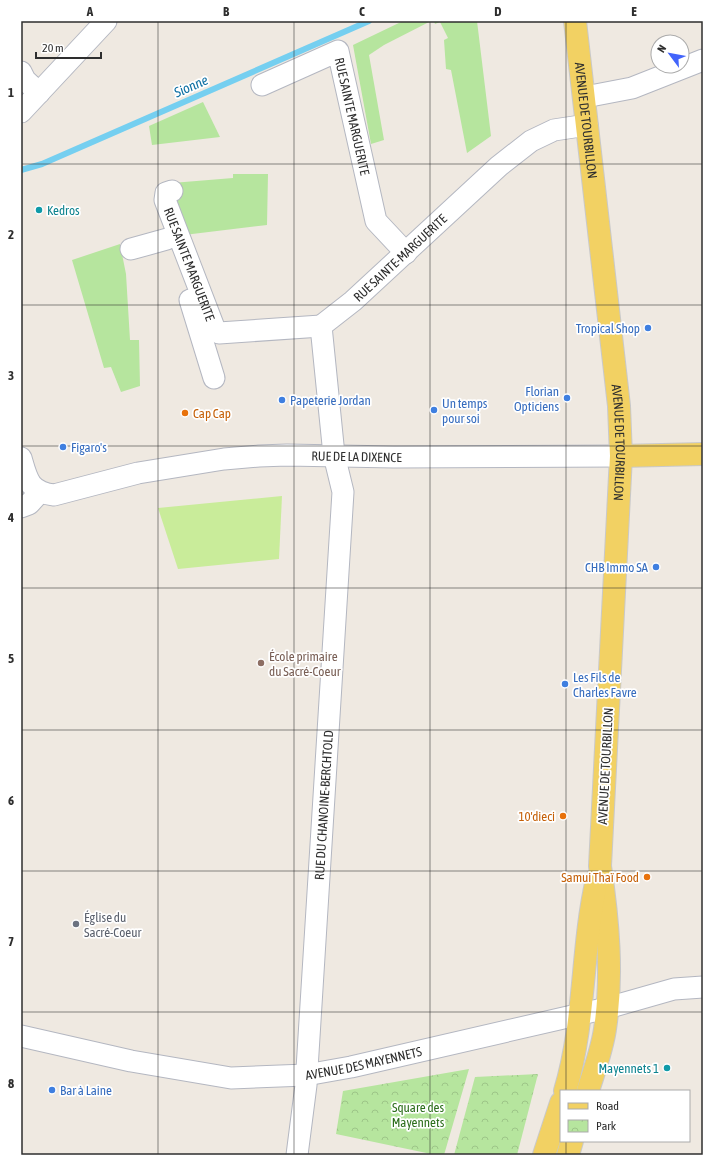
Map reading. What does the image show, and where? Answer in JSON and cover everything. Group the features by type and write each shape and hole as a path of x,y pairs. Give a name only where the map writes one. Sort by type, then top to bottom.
{"main road":[{"name":"AVENUE DE TOURBILLON","path":"565,1090 576,1045 581,1014 590,911 600,866 621,456 619,406 585,97 575,21"},
{"name":"RUE DE LA DIXENCE","path":"621,456 703,454"},
{"name":"AVENUE DE TOURBILLON","path":"588,1090 602,1041 607,1008 609,962 606,908 600,866"},
{"path":"544,1155 560,1106"},
{"path":"568,1155 572,1142"}],"street":[{"path":"21,112 106,21"},
{"name":"RUE SAINTE MARGUERITE","path":"262,85 338,51 376,221 406,253"},
{"path":"585,97 632,88 703,60"},
{"path":"21,72 25,80 40,93"},
{"name":"RUE SAINTE-MARGUERITE","path":"321,326 353,302 499,166 531,141 554,130 587,125"},
{"name":"RUE SAINTE MARGUERITE","path":"172,191 166,193 165,200 215,330 210,334"},
{"name":"RUE SAINTE MARGUERITE","path":"153,199 191,304 210,334 214,378"},
{"name":"RUE SAINTE MARGUERITE","path":"131,249 167,239"},
{"path":"321,326 334,456"},
{"name":"RUE SAINTE MARGUERITE","path":"210,334 321,326"},
{"name":"RUE DE LA DIXENCE","path":"40,492 61,494 138,473 224,459 287,455 621,456"},
{"name":"RUE DU CHANOINE-BERCHTOLD","path":"297,1155 305,1100 344,492 334,456"},
{"path":"21,458 30,484 40,492 30,504 21,507"},
{"name":"AVENUE DES MAYENNETS","path":"21,1036 131,1061 231,1078 306,1075 351,1067 607,1008 674,989 703,987"}],"green space":[{"path":"403,21 431,21 384,45 369,55 384,140 371,144 353,45"},
{"path":"434,21 477,21 491,136 467,153 451,70 446,69 444,40 448,38 440,22 435,24"},
{"path":"203,102 220,137 152,145 149,126"},
{"path":"233,174 268,174 267,225 184,235 172,183 233,178"},
{"path":"120,244 126,274 130,340 139,340 140,386 121,392 111,367 104,368 72,260"},
{"path":"282,496 279,559 178,569 158,508"},
{"name":"Square des Mayennets","path":"469,1069 444,1155 436,1155 336,1134 343,1091"},
{"name":"Square des Mayennets","path":"538,1074 517,1155 454,1155 475,1077"}],"waterway":[{"name":"Sionne","path":"21,170 42,164 369,21"}],"place":[{"name":"Kedros","path":"39,210"},
{"name":"Tropical Shop","path":"648,328"},
{"name":"Florian Opticiens","path":"567,398"},
{"name":"Papeterie Jordan","path":"282,400"},
{"name":"Un temps pour soi","path":"434,410"},
{"name":"Cap Cap","path":"185,413"},
{"name":"Figaro's","path":"63,447"},
{"name":"CHB Immo SA","path":"656,567"},
{"name":"École primaire du Sacré-Coeur","path":"261,663"},
{"name":"Les Fils de Charles Favre","path":"565,684"},
{"name":"10'dieci","path":"563,816"},
{"name":"Samui Thaï Food","path":"647,877"},
{"name":"Église du Sacré-Coeur","path":"76,924"},
{"name":"Mayennets 1","path":"667,1068"},
{"name":"Bar à Laine","path":"52,1090"}]}
